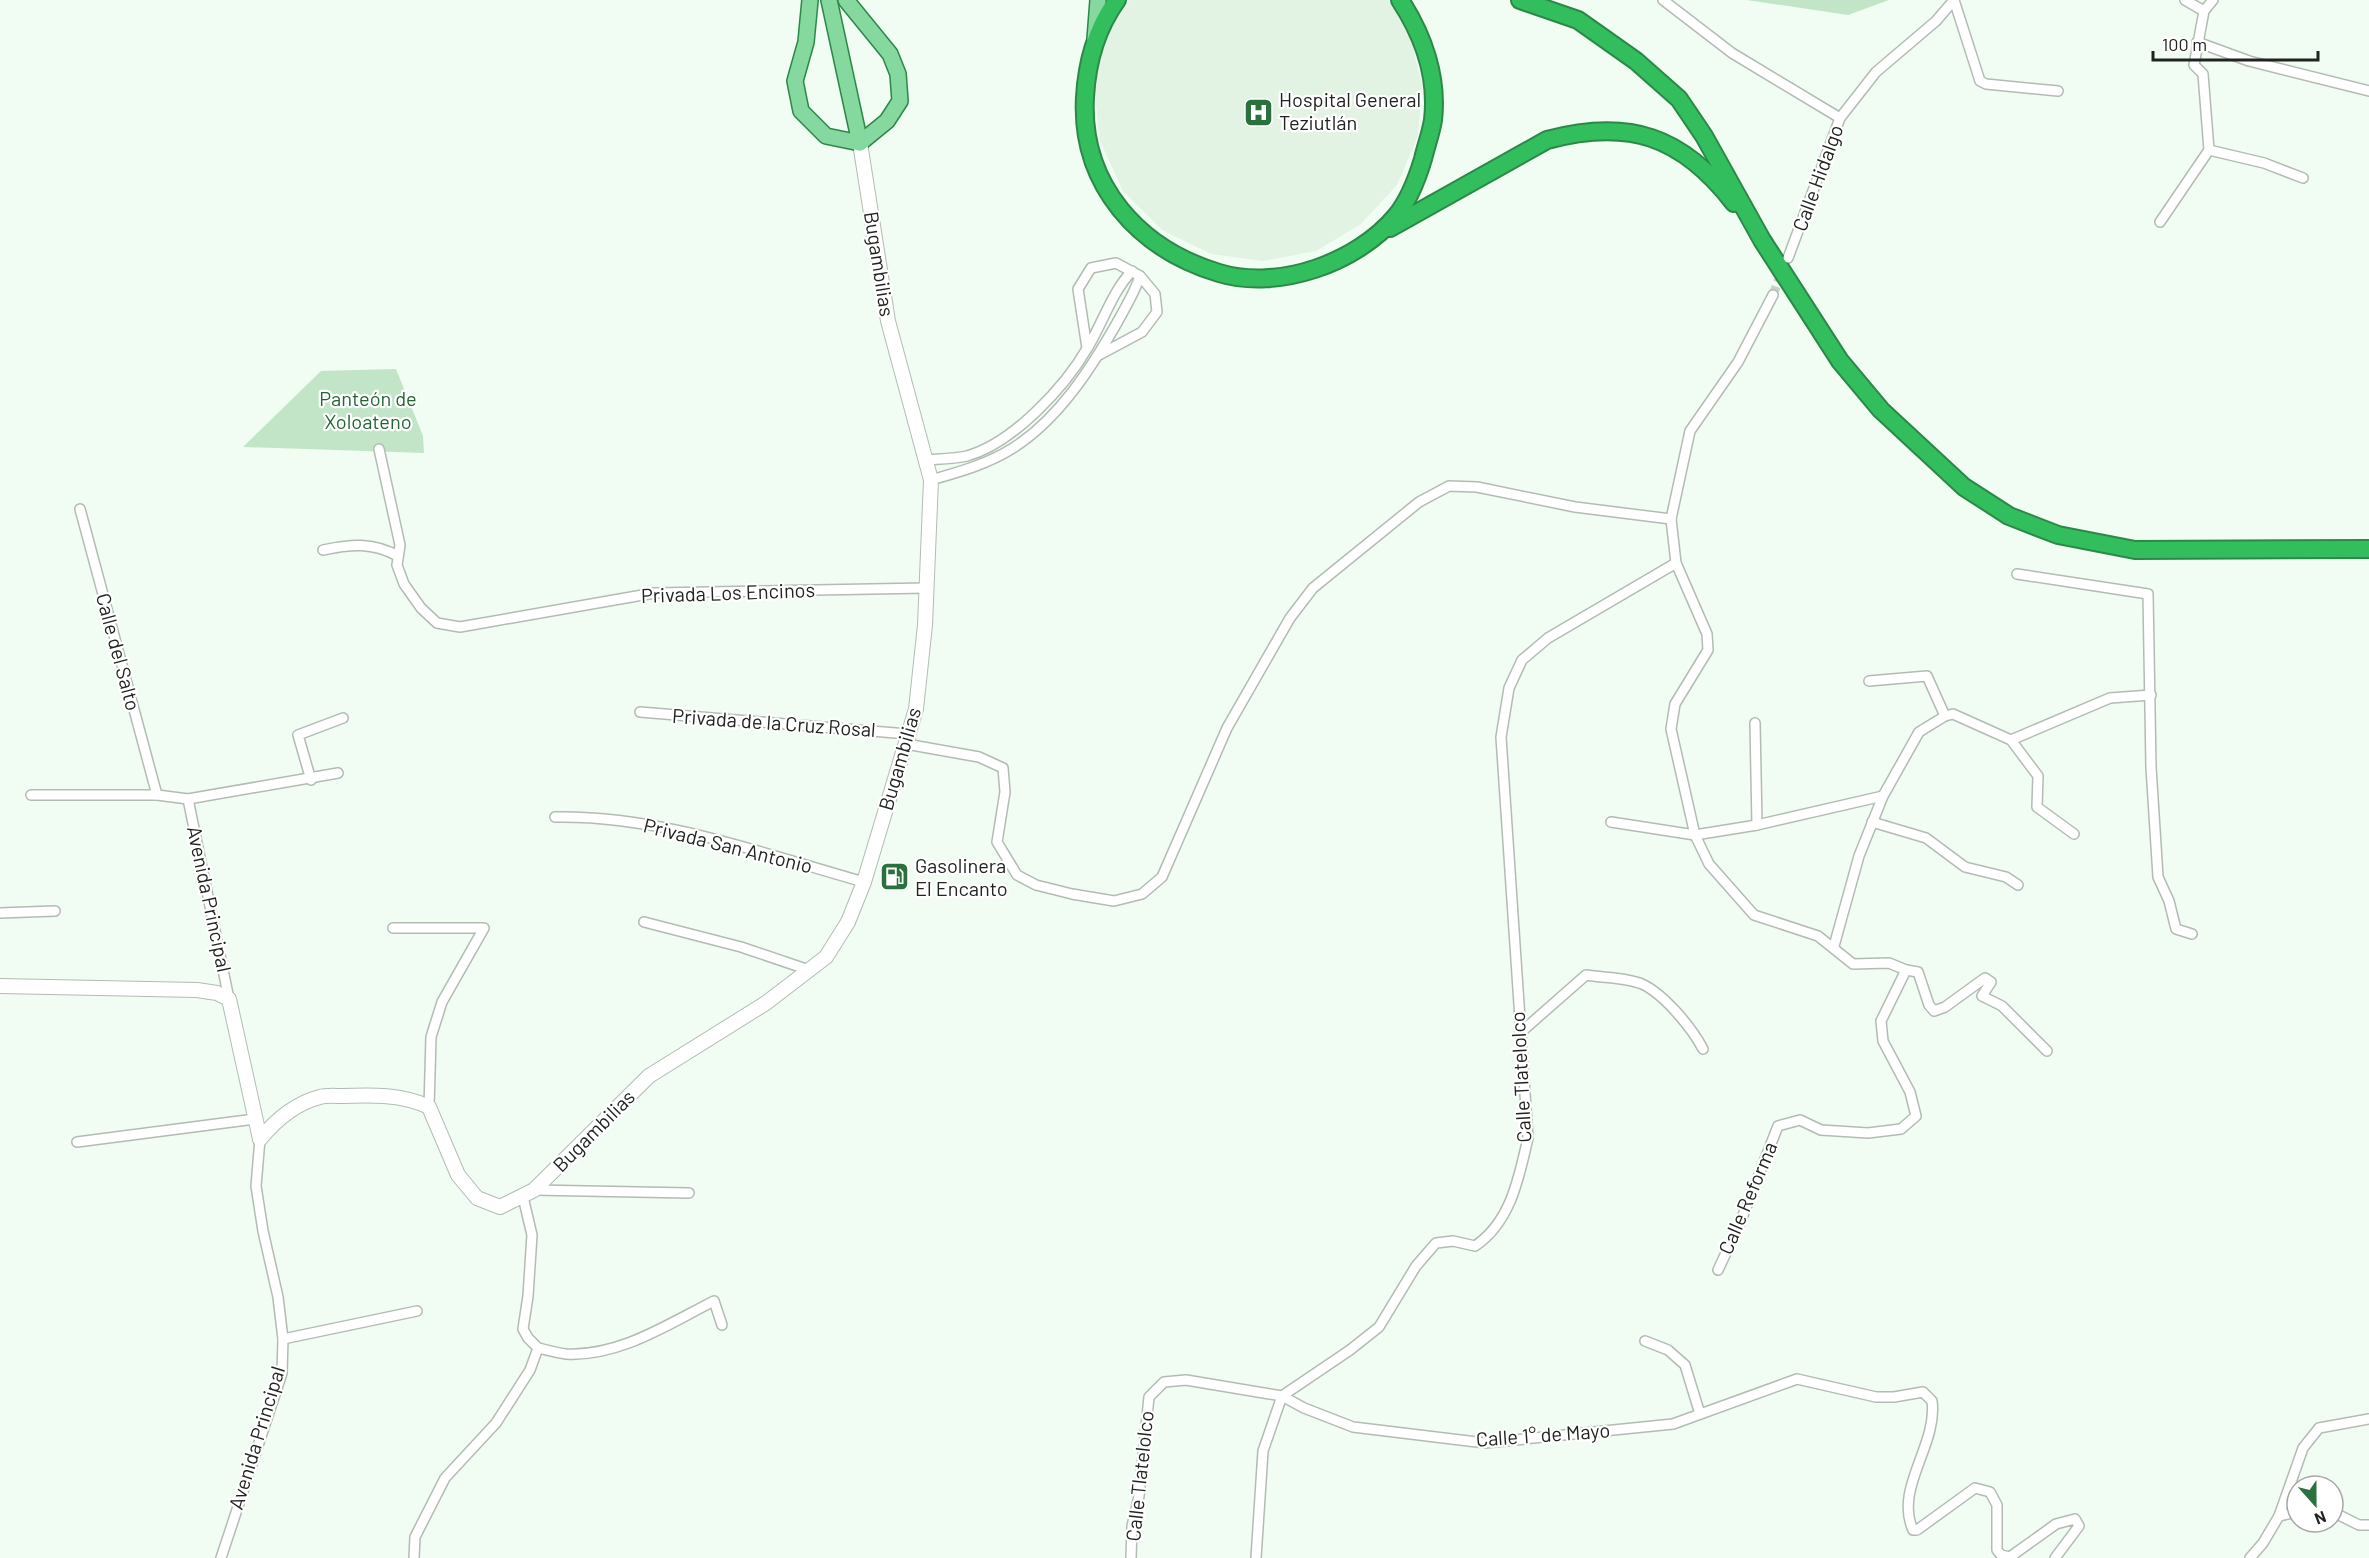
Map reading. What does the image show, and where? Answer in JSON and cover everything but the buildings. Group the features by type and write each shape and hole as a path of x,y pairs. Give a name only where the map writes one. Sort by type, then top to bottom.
{"highway":[{"path":"1117,0 1105,18 1087,68 1084,112 1091,153 1099,176 1113,200 1139,231 1174,255 1221,274 1271,278 1311,271 1334,262 1373,237 1547,140 1575,132 1627,131 1650,137 1673,148 1699,164 1724,190 1762,240"},
{"path":"1373,237 1396,216 1408,197 1419,173 1432,127 1432,76 1415,23 1400,0"},
{"path":"1520,0 1578,20 1636,61 1679,99 1717,156 1762,240 1840,362 1881,410 1964,487 2009,516 2058,535 2135,550 2369,549"}],"main road":[{"path":"810,0 806,42 795,81 801,111 826,136 860,143"},
{"path":"829,0 860,143"},
{"path":"846,0 890,54 898,74 900,101 887,121 860,143"},
{"path":"1095,43 1098,0"},
{"name":"Bugambilias","path":"429,1107 458,1175 477,1198 500,1208 528,1193 649,1077 766,1003 826,957 848,922 864,882 916,709 925,625 931,480 888,321 860,143"},
{"path":"0,986 197,990 216,993 229,999 260,1139"},
{"path":"260,1139 286,1114 320,1097 378,1094 417,1101 429,1107"}],"street":[{"path":"1663,0 1731,53 1840,118"},
{"path":"1954,0 1980,81 1986,84 2058,91"},
{"name":"Calle Hidalgo","path":"1788,258 1840,118 1876,72 1936,21 1954,0"},
{"path":"2185,0 2204,11"},
{"path":"2160,222 2209,150 2204,74 2194,65 2204,11 2213,0"},
{"path":"2197,42 2249,61 2369,91"},
{"path":"2209,150 2264,163 2303,178"},
{"path":"1087,348 1078,289 1091,268 1116,263 1136,274 1155,294 1157,312 1142,332 1099,355"},
{"path":"926,460 967,456 1006,437 1036,412 1066,378 1087,348 1122,282 1136,274"},
{"path":"931,480 972,468 1013,448 1045,421 1076,386 1099,355 1136,288 1136,274"},
{"path":"1773,295 1738,362 1690,431 1671,519 1676,562 1707,634 1708,650 1675,704 1671,729 1695,835 1709,864 1754,915 1818,936 1834,946 1854,964 1889,963 1918,972 1929,1005 1935,1011 1945,1007 1985,978 1991,982 1982,996 2002,1006 2047,1051"},
{"path":"322,550 352,544 385,549 398,556 400,545 379,449"},
{"name":"Privada de la Cruz Rosal","path":"640,712 907,739 979,757 1003,768 1005,792 997,842 1017,875 1036,885 1114,901 1142,894 1162,877 1227,728 1290,618 1313,588 1419,502 1449,486 1477,487 1575,507 1671,519"},
{"name":"Calle del Salto","path":"80,508 157,795"},
{"name":"Privada Los Encinos","path":"398,556 397,565 404,584 421,608 437,623 460,627 654,593 926,588"},
{"name":"Calle Tlatelolco","path":"1131,1558 1132,1526 1139,1496 1149,1397 1164,1382 1186,1380 1282,1396 1350,1350 1379,1327 1416,1266 1436,1244 1453,1241 1475,1246 1490,1235 1515,1192 1528,1138 1501,737 1509,688 1522,660 1548,638 1676,562"},
{"path":"2018,574 2148,594 2151,767 2158,877 2169,901 2176,929 2192,933"},
{"path":"1869,681 1927,676 1945,716"},
{"path":"2011,740 2110,698 2151,694"},
{"path":"1834,946 1858,856 1883,796 1919,732 1945,716 1953,714 2011,740 2038,776 2037,807 2074,834"},
{"path":"310,780 298,735 343,718"},
{"path":"1755,723 1757,825"},
{"path":"31,795 157,795 188,799 214,793 310,780 338,773"},
{"path":"1611,822 1695,835 1757,825 1883,796"},
{"name":"Avenida Principal","path":"188,799 229,999"},
{"name":"Privada San Antonio","path":"555,817 594,816 670,827 864,882"},
{"path":"1872,822 1926,838 1965,867 2006,877 2018,885"},
{"path":"0,913 55,911"},
{"path":"644,922 741,947 809,970"},
{"path":"393,928 484,928 442,1002 431,1037 429,1107"},
{"name":"Calle Reforma","path":"1718,1270 1740,1223 1778,1126 1800,1120 1821,1130 1868,1133 1901,1129 1916,1116 1910,1092 1883,1041 1881,1021 1906,970"},
{"path":"1520,1033 1586,975 1641,984 1686,1022 1703,1049"},
{"path":"77,1142 255,1119"},
{"name":"Avenida Principal","path":"220,1558 282,1372 283,1340 278,1297 263,1231 256,1186 260,1139"},
{"path":"689,1193 528,1193 532,1235 524,1329 528,1338 538,1348 566,1354 585,1352 640,1339 714,1301 722,1325"},
{"path":"283,1340 417,1311"},
{"path":"1645,1341 1668,1350 1685,1365 1701,1414"},
{"path":"414,1558 415,1537 445,1478 496,1423 530,1370 538,1348"},
{"name":"Calle 1° de Mayo","path":"1282,1396 1304,1408 1353,1427 1485,1443 1673,1424 1797,1379 1876,1397 1894,1397 1923,1392 1932,1401 1935,1417 1907,1500 1907,1517 1913,1530 1917,1530 1975,1488 1990,1492 1997,1505 1997,1550 2001,1555 2010,1557 2056,1524 2075,1519 2079,1526 2055,1558"},
{"path":"1256,1558 1263,1452 1282,1396"},
{"path":"2250,1558 2263,1543 2280,1516 2303,1448 2319,1428 2369,1419"},
{"path":"2280,1516 2285,1515"},
{"path":"2345,1518 2359,1525 2369,1525"}],"shaded area":[{"name":"Hospital General Teziutlán","path":"1129,0 1389,0 1409,33 1422,84 1418,136 1397,185 1361,224 1316,251 1263,261 1211,254 1162,230 1123,191 1100,141 1094,87 1107,33"}],"green space":[{"path":"1747,0 1889,0 1848,15"},
{"name":"Panteón de Xoloateno","path":"396,369 423,436 424,453 243,447 321,371"}],"tunnel":[{"path":"1773,295 1782,271"}],"place":[{"name":"Hospital General Teziutlán","path":"1258,112"},
{"name":"Gasolinera El Encanto","path":"894,877"}]}
